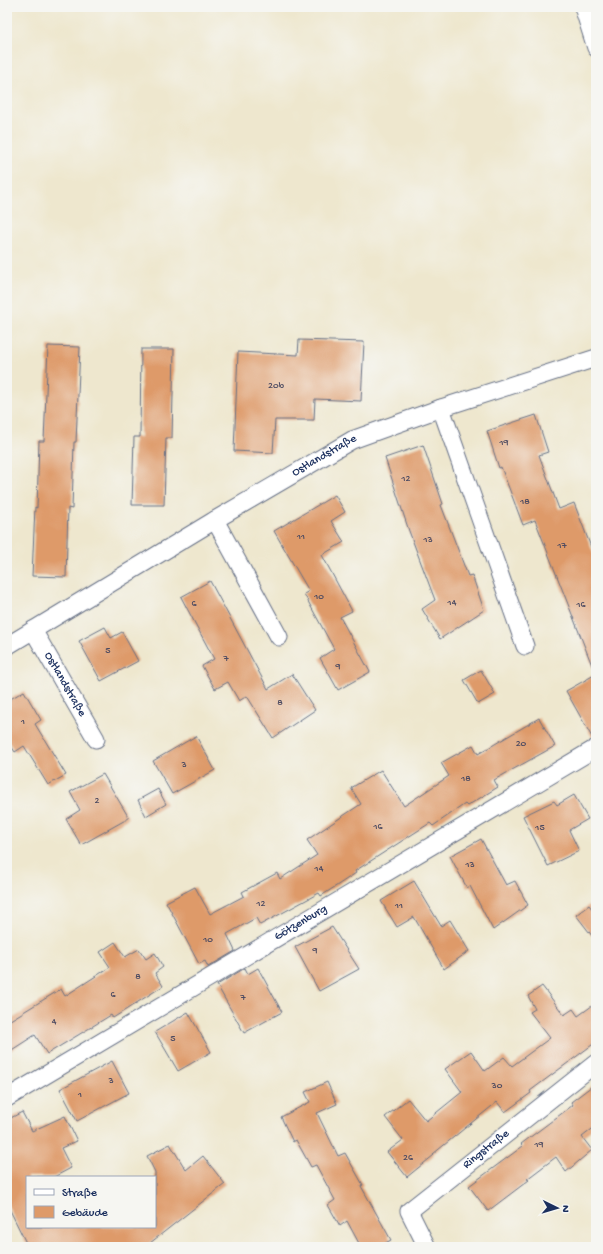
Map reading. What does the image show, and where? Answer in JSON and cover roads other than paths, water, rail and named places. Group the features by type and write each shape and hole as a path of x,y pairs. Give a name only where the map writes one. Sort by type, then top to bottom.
{"street":[{"path":"583,7 596,48"},
{"name":"Ostlandstraße","path":"7,646 215,520 352,440 441,408 596,358"},
{"path":"441,408 525,646"},
{"path":"215,520 279,637"},
{"name":"Ostlandstraße","path":"33,630 96,739"},
{"name":"Götzenburg","path":"7,1098 596,748"},
{"name":"Ringstraße","path":"427,1247 409,1211 596,1063"}]}
